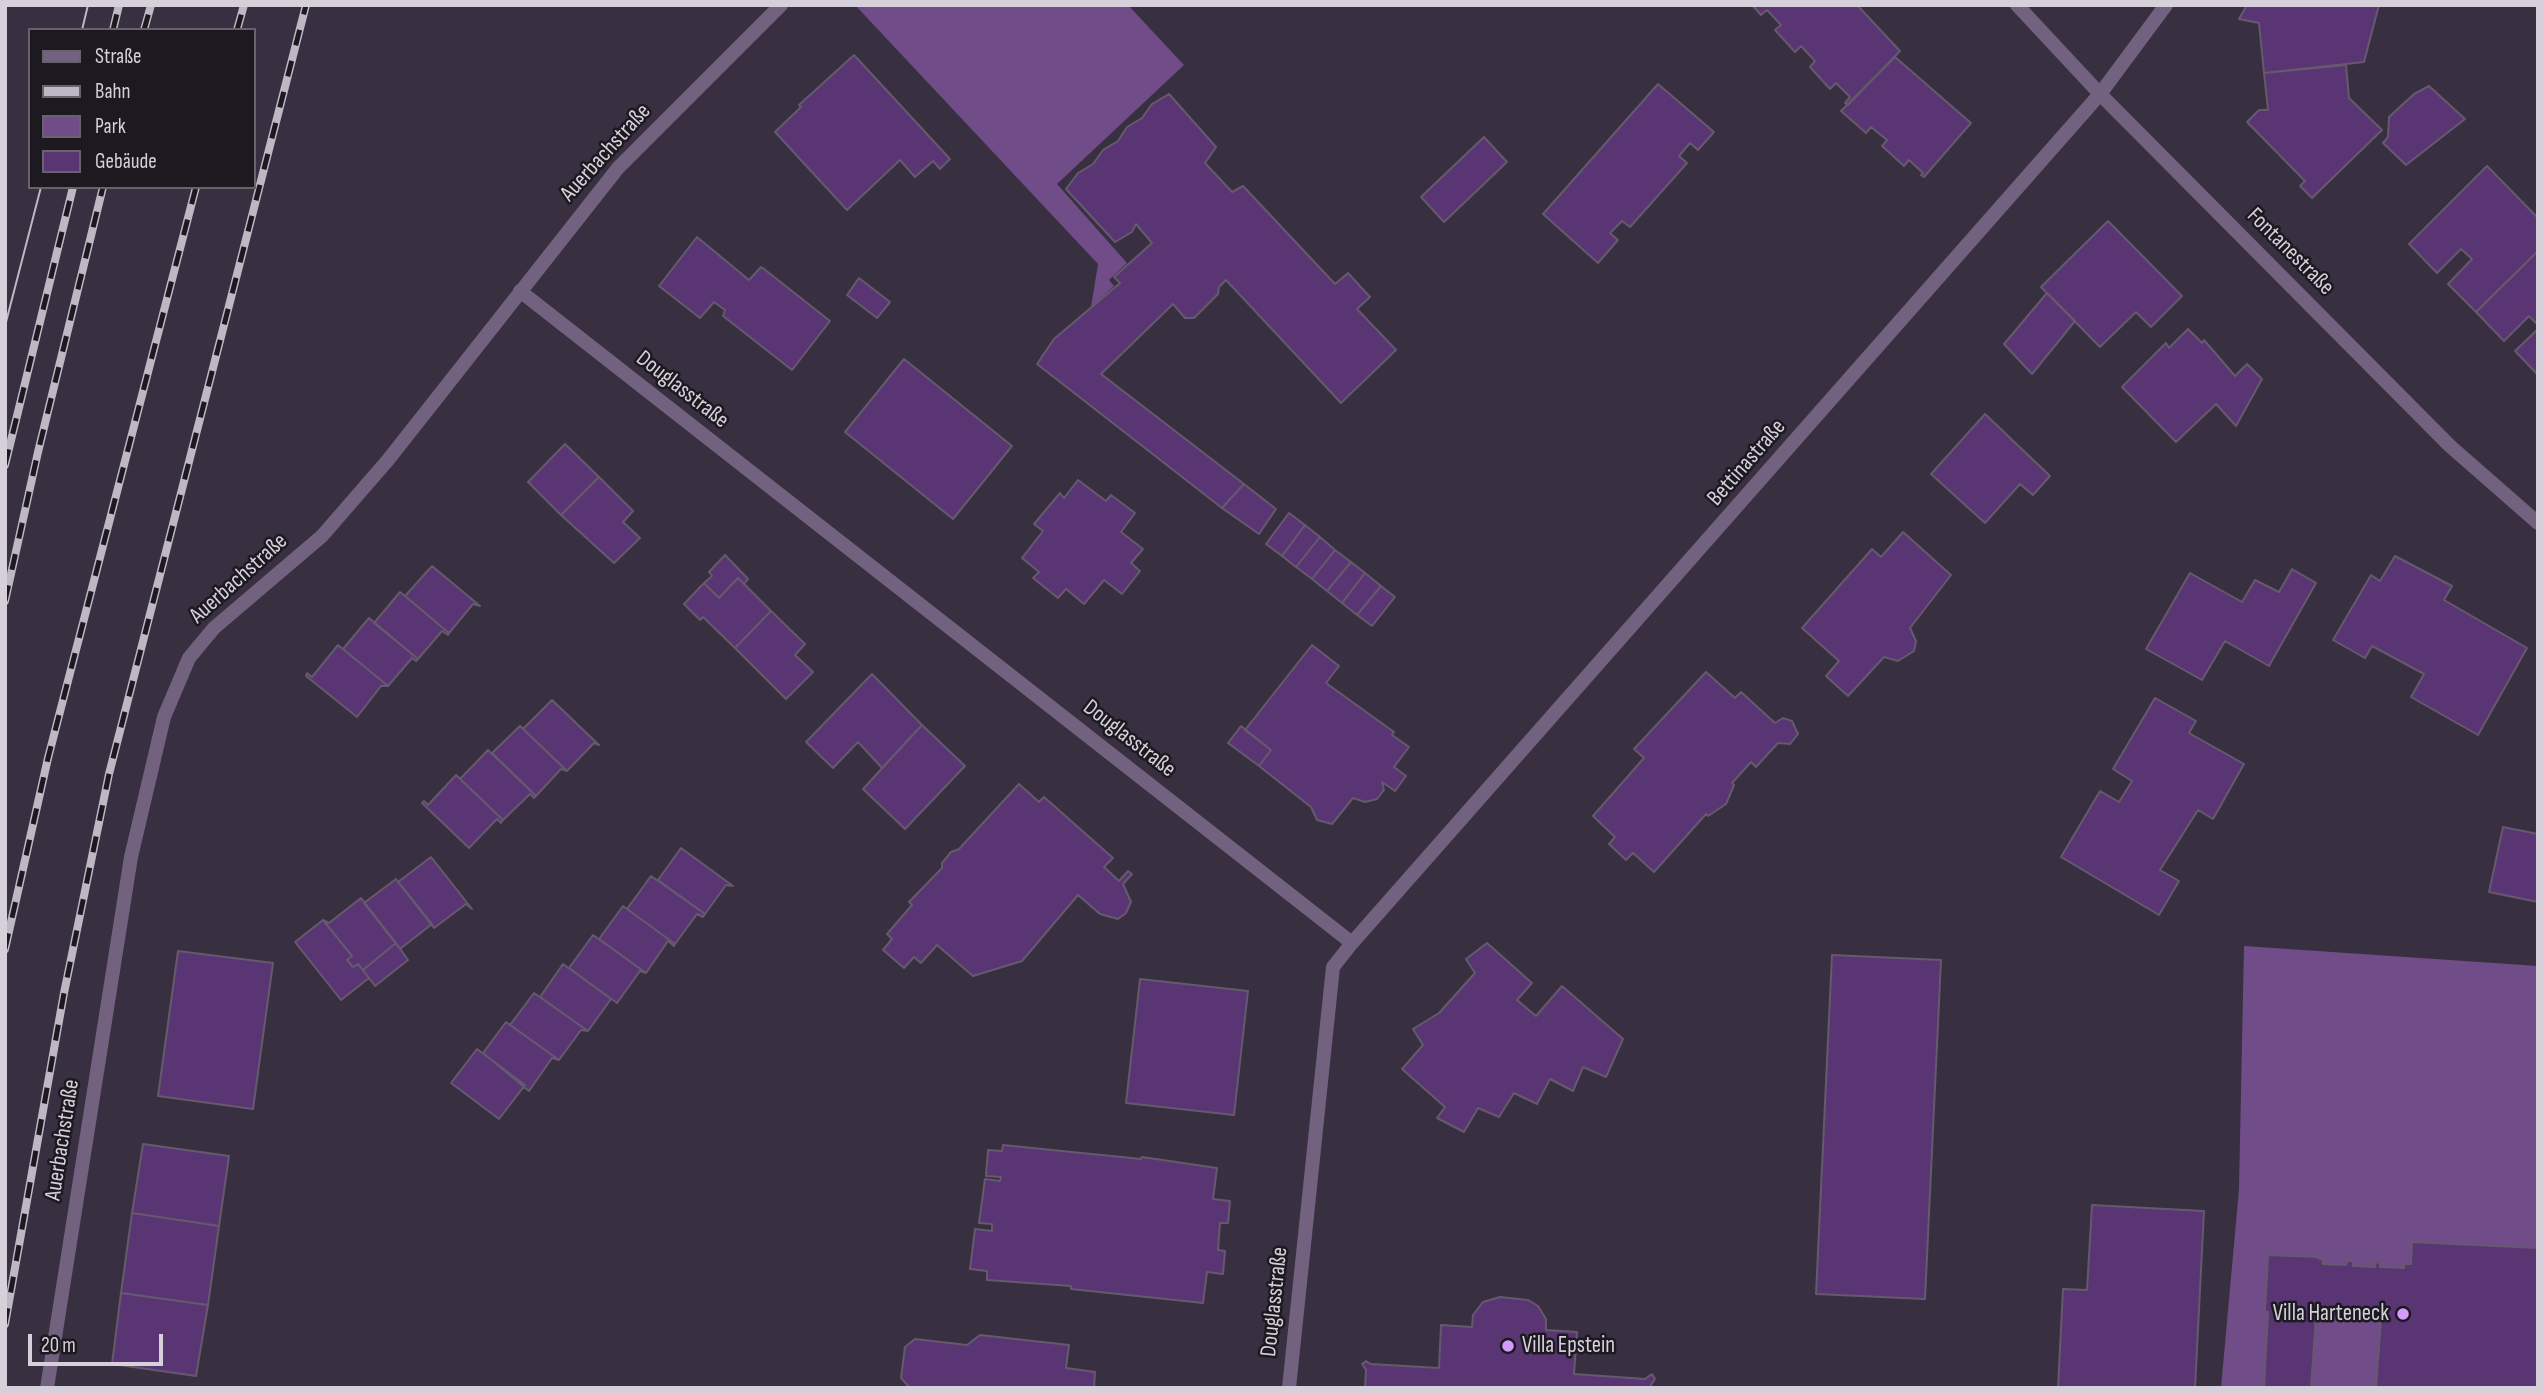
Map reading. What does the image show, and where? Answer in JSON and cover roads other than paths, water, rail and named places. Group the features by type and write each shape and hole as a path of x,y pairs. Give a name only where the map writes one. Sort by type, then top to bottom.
{"street":[{"name":"Auerbachstraße","path":"47,1388 131,857 164,717 189,658 214,628 321,536 388,460 618,168 781,5"},
{"name":"Fontanestraße","path":"2017,5 2100,94 2450,446 2538,523"},
{"name":"Bettinastraße","path":"1352,943 2100,94 2166,5"},
{"name":"Douglasstraße","path":"520,291 1352,943 1332,967 1289,1388"}],"tram line":[{"path":"82,28 88,5"},
{"path":"5,326 40,189"}],"railway":[{"path":"113,28 119,5"},
{"path":"145,28 151,5"},
{"path":"238,28 244,5"},
{"path":"5,1324 64,993 109,774 306,5"},
{"path":"5,465 73,189"},
{"path":"5,601 38,452 103,189"},
{"path":"5,949 48,758 195,189"}],"place":[{"name":"Villa Harteneck","path":"2403,1314"},
{"name":"Villa Epstein","path":"1508,1346"}]}
